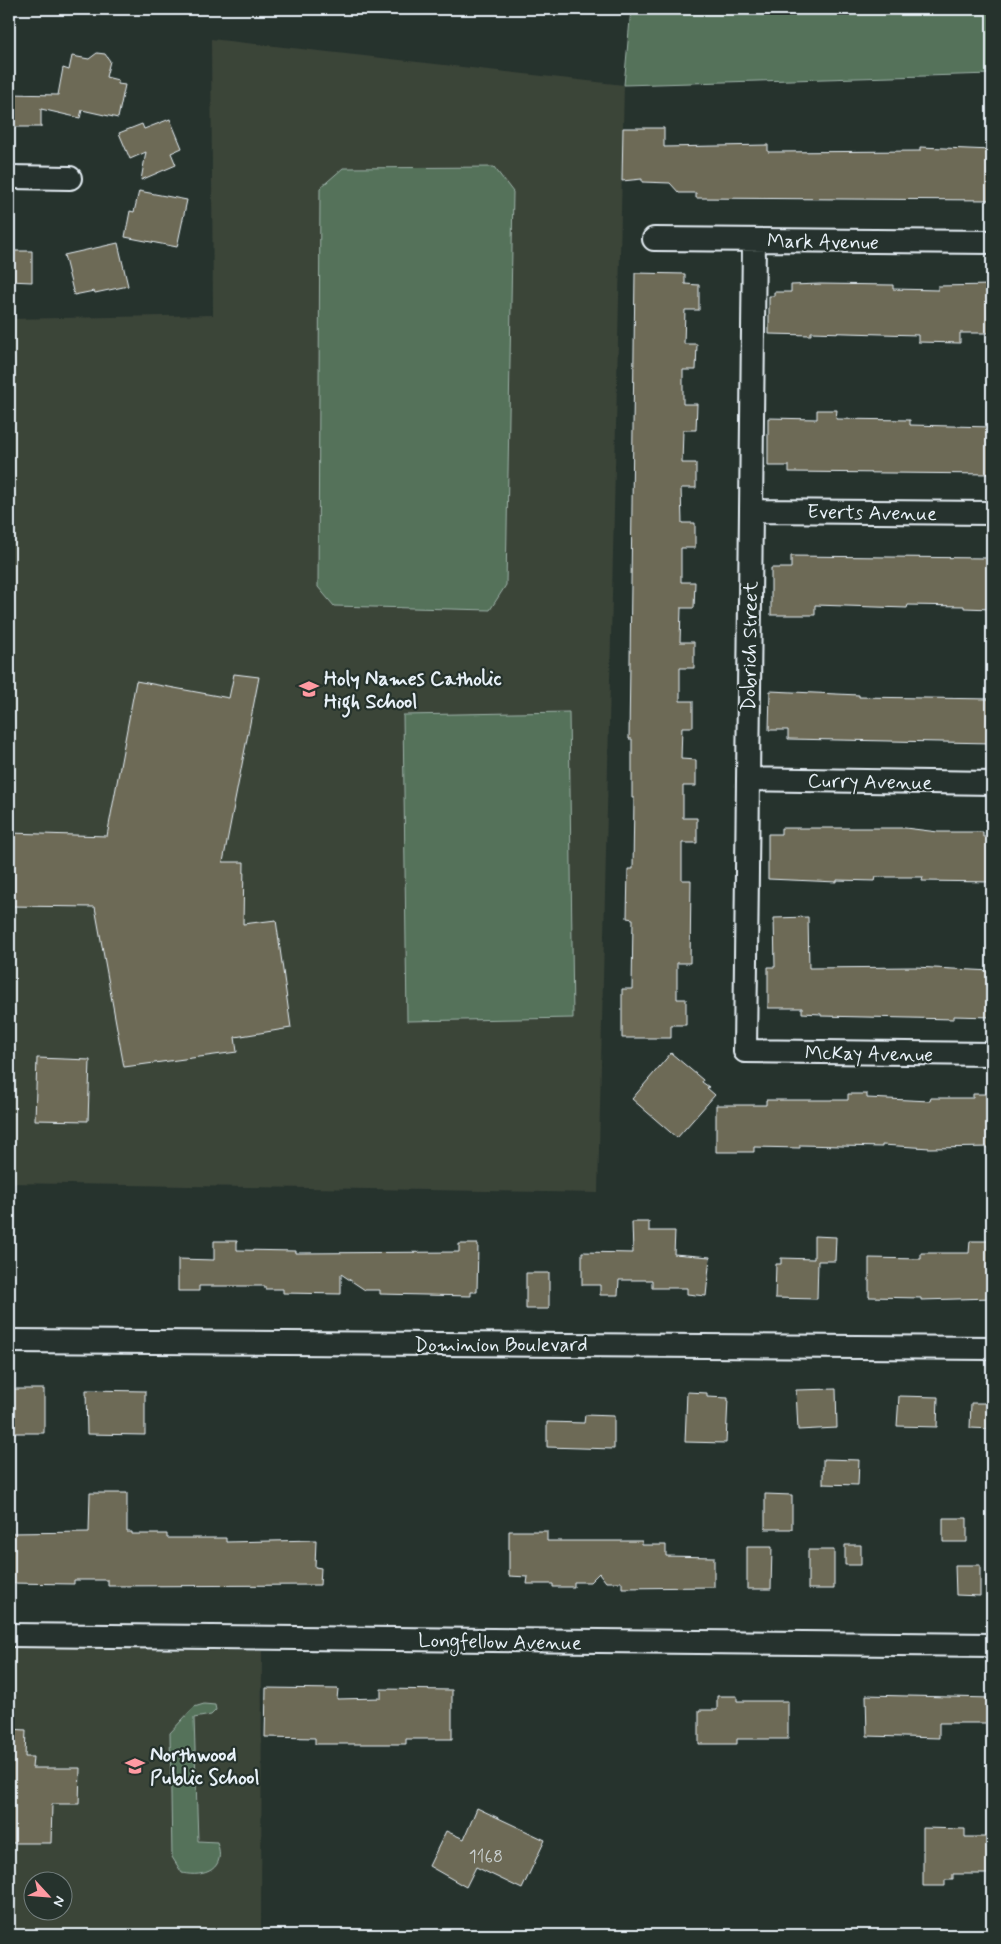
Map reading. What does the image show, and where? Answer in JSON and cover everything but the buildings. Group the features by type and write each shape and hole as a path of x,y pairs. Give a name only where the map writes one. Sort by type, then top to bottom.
{"street":[{"path":"9,177 70,178"},
{"name":"Mark Avenue","path":"654,239 992,242"},
{"name":"Dobrich Street","path":"745,1051 754,240"},
{"name":"Everts Avenue","path":"751,511 992,513"},
{"name":"Curry Avenue","path":"748,779 992,783"},
{"name":"McKay Avenue","path":"745,1051 992,1054"},
{"name":"Dominion Boulevard","path":"9,1341 992,1348"},
{"name":"Longfellow Avenue","path":"9,1635 992,1645"}],"shaded area":[{"name":"Holy Names Catholic High School","path":"211,39 624,85 598,1193 9,1183 9,319 213,315"},
{"name":"Northwood Public School","path":"9,1647 262,1651 261,1935 9,1935"}],"green space":[{"path":"631,9 992,9 992,74 624,85"},
{"path":"494,167 513,192 506,585 490,610 334,606 318,587 320,188 343,168"},
{"path":"569,712 573,1018 407,1021 403,715"},
{"path":"204,1704 215,1705 216,1710 211,1715 194,1718 198,1841 217,1842 219,1859 212,1870 206,1873 191,1874 182,1873 172,1857 170,1733 194,1707"}],"place":[{"name":"Holy Names Catholic High School","path":"309,689"},
{"name":"Northwood Public School","path":"135,1766"}]}
